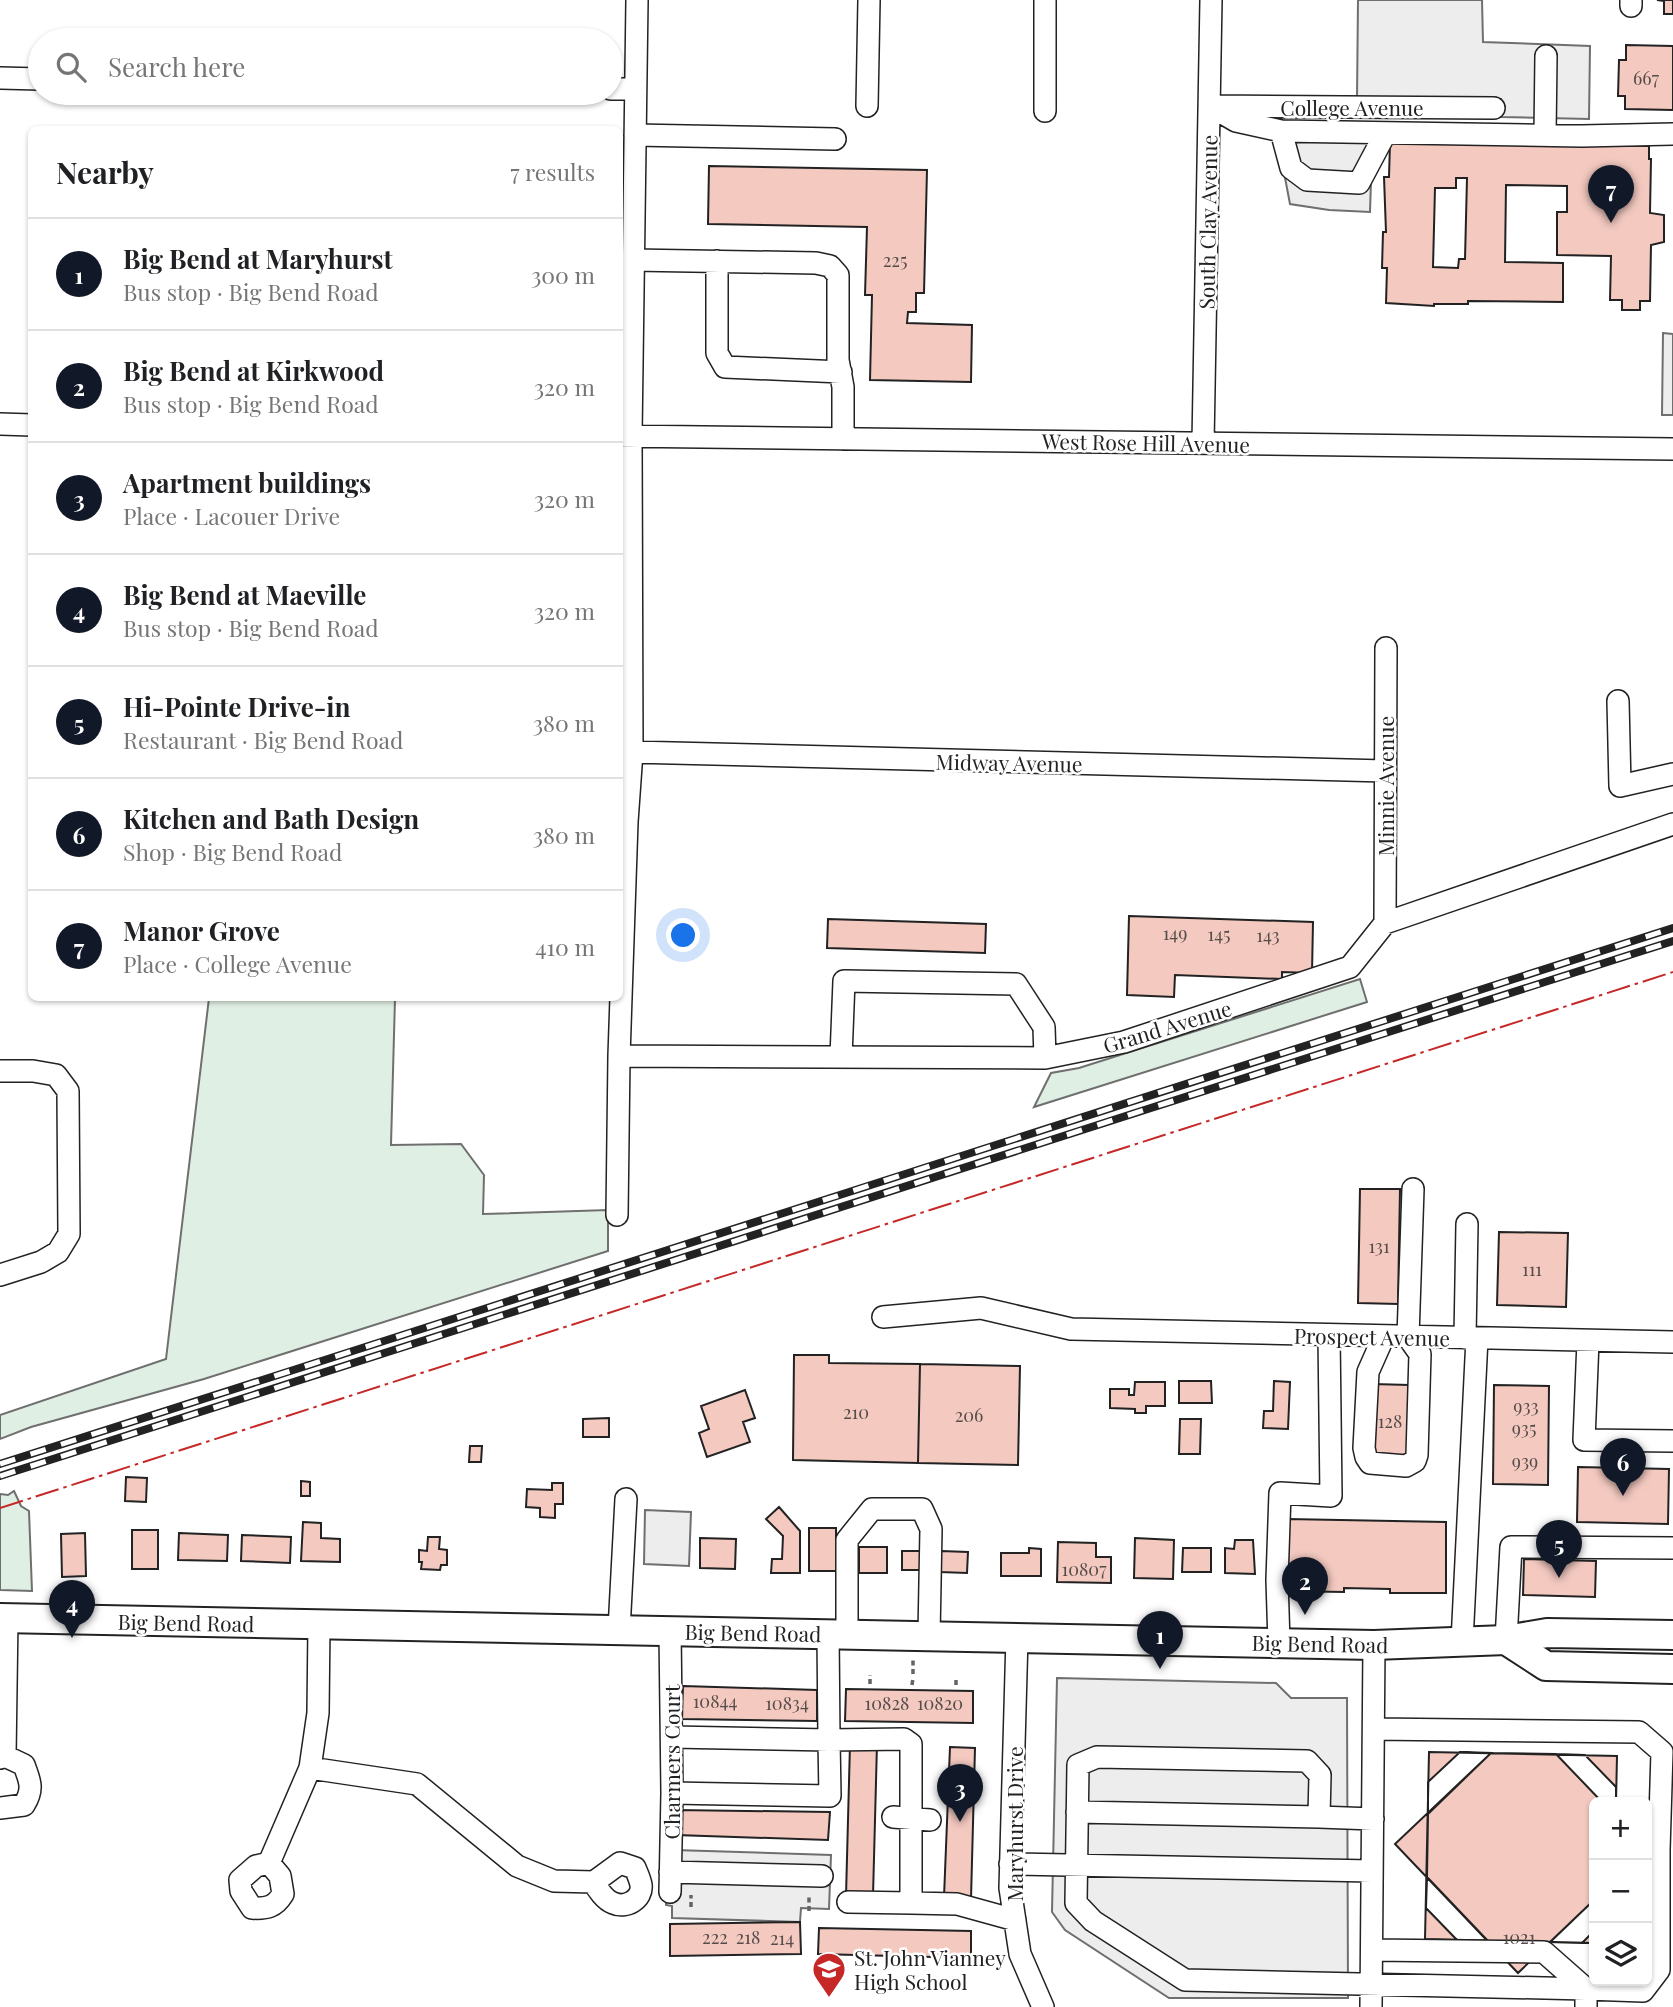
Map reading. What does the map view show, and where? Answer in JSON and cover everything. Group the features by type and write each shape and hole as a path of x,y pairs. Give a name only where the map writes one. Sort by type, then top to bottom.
{"main road":[{"name":"Big Bend Road","path":"4,1618 837,1633 921,1646 1017,1637 1374,1645 1506,1640 1547,1633 1672,1635"},
{"path":"1506,1640 1546,1666 1673,1669"},
{"path":"1629,1668 1673,1688"}],"street":[{"path":"623,822 632,752 625,436 633,260 638,0"},
{"path":"867,106 869,0"},
{"path":"1045,0 1045,111"},
{"name":"South Clay Avenue","path":"1203,443 1211,0"},
{"path":"1545,135 1546,56"},
{"path":"0,78 28,79"},
{"path":"623,89 635,89"},
{"path":"1210,106 1236,121 1281,131 1385,134 1673,134"},
{"name":"College Avenue","path":"1210,106 1483,107 1473,134"},
{"path":"1281,131 1291,168 1307,180 1359,183 1385,134"},
{"path":"635,135 835,139"},
{"path":"633,260 830,265 838,275 838,360 841,372 843,439"},
{"path":"717,261 717,353 725,367 841,372"},
{"path":"0,424 28,425"},
{"name":"West Rose Hill Avenue","path":"625,436 1673,449"},
{"name":"Minnie Avenue","path":"1385,923 1386,648"},
{"path":"1618,701 1620,786 1673,774"},
{"name":"Midway Avenue","path":"632,752 1385,771"},
{"path":"1385,923 1673,824"},
{"name":"Grand Avenue","path":"619,1056 1045,1058 1124,1042 1350,967 1385,923"},
{"path":"841,1057 844,981 1016,984 1044,1027 1045,1058"},
{"path":"617,1215 620,1001"},
{"path":"0,1071 33,1071 56,1075 68,1091 69,1234 58,1252 41,1262 0,1275"},
{"path":"1384,1336 1368,1372 1364,1448 1370,1462 1406,1466 1415,1461 1418,1455 1420,1354 1408,1337 1413,1189"},
{"path":"1462,1642 1471,1338 1467,1224"},
{"name":"Prospect Avenue","path":"883,1317 981,1308 1070,1329 1673,1342"},
{"path":"1279,1643 1277,1580 1280,1493 1331,1496 1329,1335"},
{"path":"1588,1340 1584,1440 1673,1441"},
{"path":"619,1630 625,1499"},
{"path":"672,1793 830,1796 829,1740 847,1540 872,1509 922,1509 931,1529 921,1646"},
{"path":"1506,1640 1511,1547 1673,1548"},
{"path":"0,1808 24,1805 30,1796 32,1784 24,1765 2,1757 4,1618"},
{"path":"269,1863 310,1768 318,1713 319,1625"},
{"name":"Charmers Court","path":"670,1631 670,1882 822,1876"},
{"name":"Maryhurst Drive","path":"1017,1637 1010,1888 1020,1954 1042,2007"},
{"path":"1371,2007 1374,1645"},
{"path":"1319,1817 1320,1775 1307,1761 1097,1757 1077,1765 1076,1903 1093,1921 1185,1980 1371,1983 1586,1998 1643,1991 1659,1970 1653,1892 1653,1805 1662,1752 1639,1732 1374,1729"},
{"path":"671,1737 904,1739 911,1744 911,1903"},
{"path":"310,1768 417,1784 517,1866 554,1881 594,1882"},
{"path":"1077,1812 1373,1819"},
{"path":"1010,1864 1373,1871"},
{"path":"848,1902 957,1904 1015,1920"},
{"path":"1372,1950 1544,1952 1586,1998"}],"path":[{"path":"912,1685 921,1646"},
{"path":"870,1675 870,1684"},
{"path":"956,1677 956,1685"}],"green space":[{"path":"1360,979 1367,1002 1034,1107 1051,1073 1079,1068"},
{"path":"209,1001 395,1001 391,1145 461,1144 484,1175 483,1214 608,1210 608,1251 204,1379 31,1427 0,1439 0,1415 166,1359"},
{"path":"14,1491 21,1506 29,1511 32,1591 0,1590 0,1494 8,1495"}],"shaded area":[{"path":"1358,0 1482,0 1483,42 1590,46 1589,119 1501,117 1501,99 1357,98"},
{"path":"1275,125 1390,126 1371,181 1370,212 1290,204"},
{"path":"1663,333 1673,334 1673,415 1662,415"},
{"path":"645,1510 691,1512 689,1566 644,1564"},
{"path":"1057,1678 1276,1683 1291,1698 1347,1698 1348,1998 1169,1998 1065,1930 1052,1912"},
{"path":"674,1850 831,1855 829,1909 801,1908 800,1922 672,1918 672,1906 666,1905 666,1855"}],"building":[{"path":"1657,0 1673,0 1673,14 1664,14 1664,1"},
{"path":"1626,45 1673,46 1673,110 1625,109 1625,96 1618,96 1619,60 1626,60"},
{"path":"1390,142 1649,146 1650,213 1664,215 1664,242 1651,245 1650,301 1640,301 1640,310 1622,310 1622,300 1610,300 1611,256 1557,255 1557,212 1567,212 1567,186 1506,185 1505,262 1563,263 1563,302 1468,301 1468,304 1434,306 1386,303 1387,268 1382,268 1383,232 1386,232 1384,177 1389,177","holes":["1456,178 1467,178 1465,259 1459,259 1458,268 1433,267 1435,188 1456,188"]},
{"path":"709,166 927,170 924,293 916,293 916,312 908,312 907,323 972,325 971,382 870,380 872,295 865,295 867,227 708,224"},
{"path":"1129,916 1313,922 1312,973 1282,972 1282,979 1175,975 1174,997 1127,995"},
{"path":"828,919 986,924 985,953 827,948"},
{"path":"1360,1189 1400,1189 1398,1304 1358,1303"},
{"path":"1499,1232 1568,1233 1566,1307 1497,1305"},
{"path":"794,1355 829,1355 829,1363 920,1364 918,1463 793,1460"},
{"path":"920,1364 1020,1366 1018,1465 918,1463"},
{"path":"1179,1381 1211,1381 1212,1403 1179,1403"},
{"path":"1274,1381 1290,1382 1288,1429 1263,1428 1264,1411 1273,1411"},
{"path":"1135,1382 1165,1382 1165,1406 1146,1406 1146,1413 1135,1413 1135,1409 1110,1408 1110,1389 1129,1389 1129,1395 1134,1395"},
{"path":"1373,1384 1409,1385 1407,1457 1371,1456"},
{"path":"1494,1385 1549,1386 1548,1485 1493,1484"},
{"path":"745,1390 755,1418 743,1422 750,1442 707,1457 699,1433 709,1429 701,1406"},
{"path":"609,1418 609,1437 583,1437 583,1419"},
{"path":"1180,1419 1201,1419 1200,1454 1179,1454"},
{"path":"470,1446 482,1446 481,1462 469,1462"},
{"path":"1578,1467 1669,1469 1668,1524 1577,1522"},
{"path":"126,1477 147,1478 146,1502 125,1501"},
{"path":"301,1481 310,1482 310,1496 301,1496"},
{"path":"552,1483 563,1483 563,1504 555,1504 555,1518 540,1517 540,1508 526,1507 527,1489 552,1490"},
{"path":"779,1507 800,1531 800,1573 771,1573 772,1559 782,1559 783,1536 766,1519"},
{"path":"1287,1519 1446,1522 1446,1593 1390,1593 1390,1589 1344,1588 1344,1592 1286,1591"},
{"path":"303,1522 321,1523 321,1538 340,1539 340,1562 301,1561"},
{"path":"809,1528 836,1528 836,1545 842,1545 842,1571 809,1571"},
{"path":"132,1530 158,1530 158,1569 132,1569"},
{"path":"85,1533 86,1576 62,1577 61,1534"},
{"path":"179,1533 228,1535 227,1561 178,1560"},
{"path":"242,1535 291,1537 290,1563 241,1561"},
{"path":"428,1537 440,1537 439,1549 447,1550 447,1565 441,1565 440,1570 421,1569 419,1550 427,1551"},
{"path":"700,1538 736,1539 735,1569 700,1568"},
{"path":"1135,1538 1174,1540 1173,1579 1134,1578"},
{"path":"1235,1540 1253,1540 1255,1574 1225,1573 1225,1548 1234,1549"},
{"path":"1058,1542 1096,1543 1096,1557 1111,1557 1111,1583 1057,1582"},
{"path":"859,1547 887,1547 887,1573 859,1573"},
{"path":"1029,1548 1041,1549 1041,1576 1001,1576 1001,1553 1029,1553"},
{"path":"1183,1548 1211,1548 1211,1572 1182,1572"},
{"path":"902,1551 928,1551 928,1570 902,1570"},
{"path":"941,1551 968,1552 967,1573 940,1572"},
{"path":"1524,1559 1596,1561 1595,1597 1523,1595"},
{"path":"683,1686 817,1690 817,1721 682,1719"},
{"path":"846,1689 973,1691 973,1723 845,1721"},
{"path":"850,1744 877,1744 873,1896 846,1896"},
{"path":"950,1747 975,1748 971,1899 944,1897"},
{"path":"1429,1752 1617,1756 1616,1797 1589,1797 1589,1943 1425,1939"},
{"path":"1460,1752 1491,1753 1428,1814 1428,1782"},
{"path":"1491,1753 1556,1754 1597,1797 1589,1797 1589,1905 1518,1973 1395,1844"},
{"path":"1491,1753 1556,1754 1597,1797 1589,1797 1589,1905 1550,1942 1488,1941 1427,1877 1428,1814"},
{"path":"1556,1754 1585,1755 1616,1787 1616,1797 1597,1797"},
{"path":"676,1810 830,1812 828,1840 676,1835"},
{"path":"1427,1877 1488,1941 1457,1940 1426,1908"},
{"path":"1589,1905 1589,1936 1582,1943 1550,1942"},
{"path":"800,1922 801,1954 670,1956 670,1924"},
{"path":"819,1928 971,1931 971,1958 818,1954"}],"railway":[{"path":"0,1464 1673,928"},
{"path":"0,1476 1673,941"}],"power":[{"path":"0,1508 1673,972"}],"place":[{"name":"Manor Grove","path":"1611,223"},
{"name":"Kitchen and Bath Design","path":"1623,1496"},
{"name":"Hi-Pointe Drive-in","path":"1559,1578"},
{"name":"Big Bend at Kirkwood","path":"1305,1615"},
{"name":"Big Bend at Maeville","path":"72,1638"},
{"name":"Big Bend at Maryhurst","path":"1160,1669"},
{"name":"Apartment buildings","path":"960,1822"},
{"name":"St. John Vianney High School","path":"829,1999"}]}
